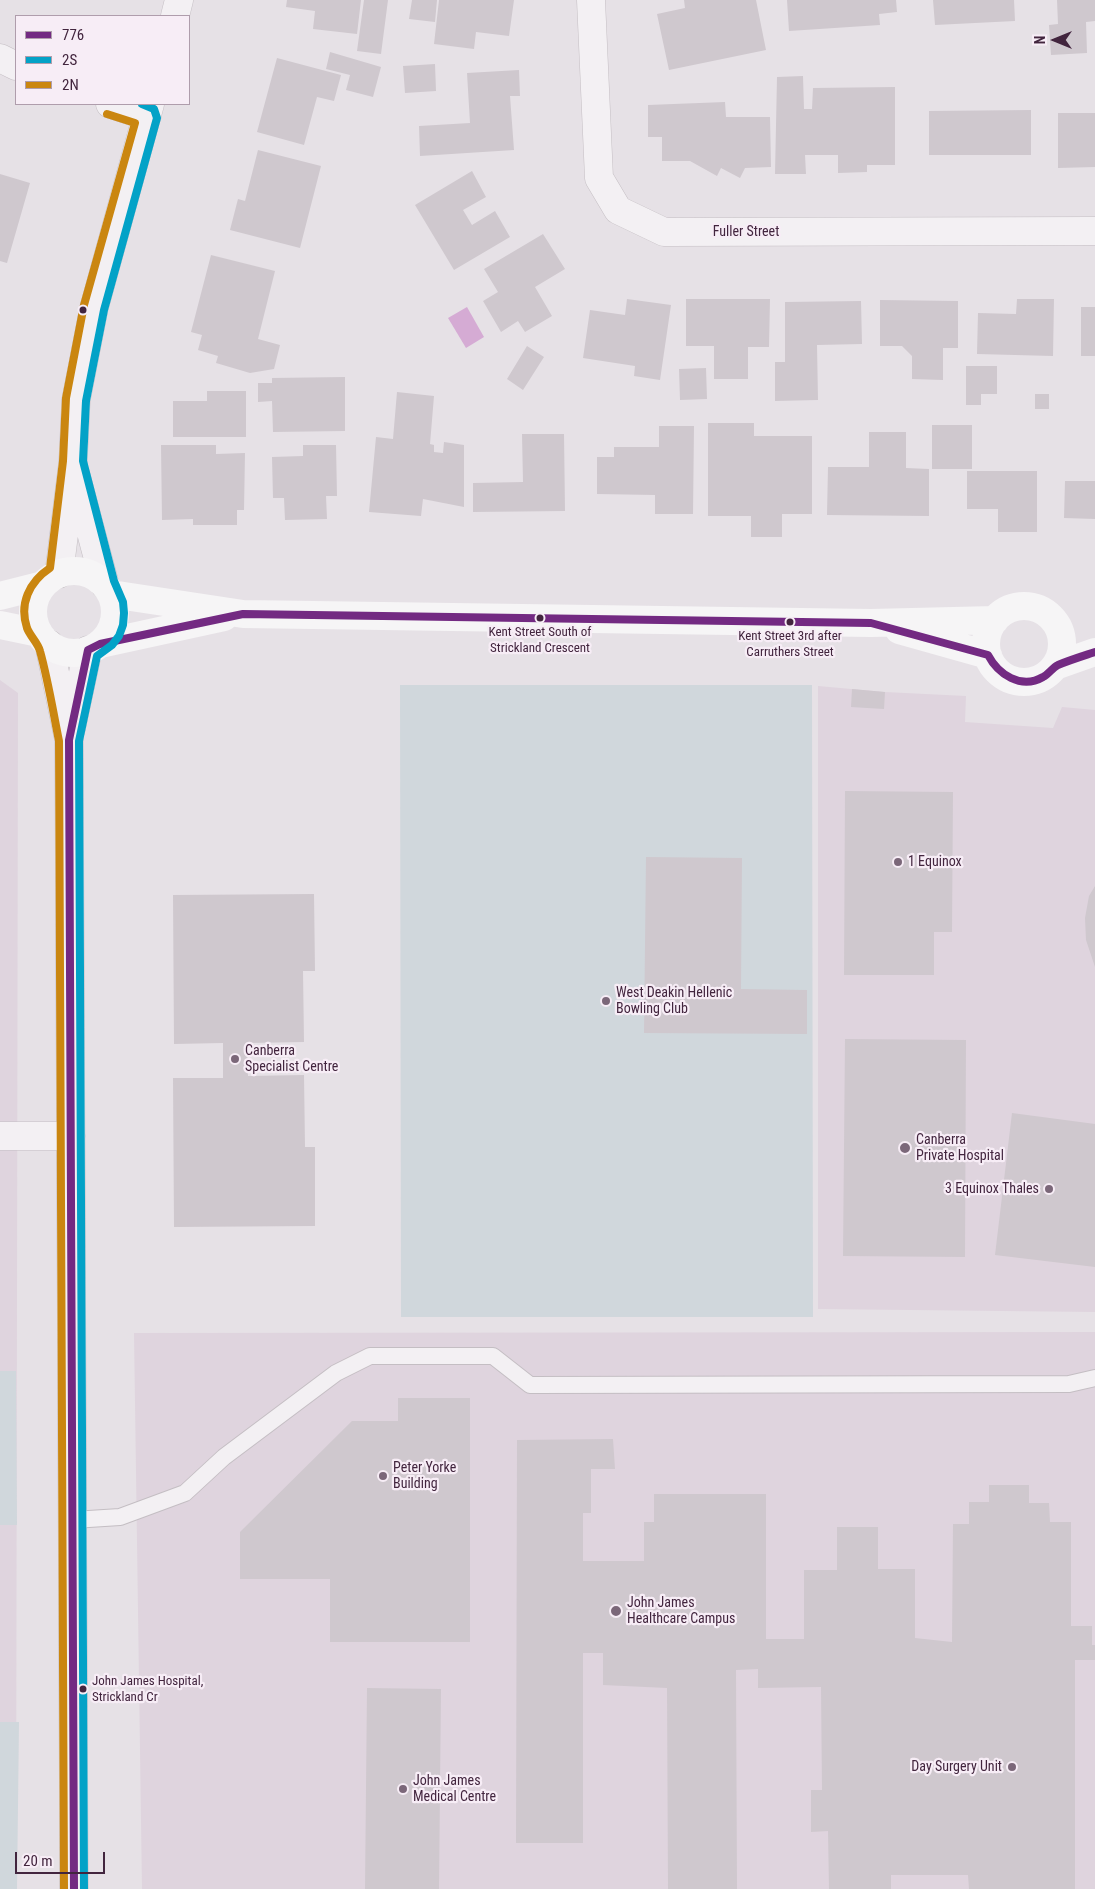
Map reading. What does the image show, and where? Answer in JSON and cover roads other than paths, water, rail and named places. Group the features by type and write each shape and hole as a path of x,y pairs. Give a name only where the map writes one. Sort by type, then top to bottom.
{"main road":[{"path":"0,596 51,580 71,571 84,572 95,577 108,589 114,607 114,620 109,633 94,647"},
{"path":"44,638 35,622 33,609 36,596 51,580"},
{"path":"108,589 243,614 871,622 995,620"},
{"path":"1055,666 1062,647 1060,632 1056,622 1050,615 1032,607 1013,608 1003,612 995,620 987,640 988,655 991,662 1002,674 1021,681 1028,681 1043,676 1055,666 1095,652"},
{"path":"0,625 44,638 61,650 74,653 243,614"},
{"path":"871,622 988,655"},
{"path":"1060,632 1095,645"}],"street":[{"path":"175,15 179,0"},
{"name":"Fuller Street","path":"591,0 600,178 618,210 664,232 1095,231"},
{"path":"0,58 15,66"},
{"path":"51,580 73,462 76,400 94,308 149,110 116,105"},
{"path":"73,462 108,589"},
{"path":"44,638 69,740 74,1889"},
{"path":"69,740 94,647"},
{"path":"0,1136 71,1136"}],"lane":[{"path":"73,1520 120,1518 185,1493 224,1458 336,1373 370,1356 494,1356 530,1385 1069,1384 1095,1378"}],"place":[{"name":"Kent Street South of Strickland Crescent","path":"540,618"},
{"name":"Kent Street 3rd after Carruthers Street","path":"790,622"},
{"name":"1 Equinox","path":"898,862"},
{"name":"West Deakin Hellenic Bowling Club","path":"606,1001"},
{"name":"Canberra Specialist Centre","path":"235,1059"},
{"name":"Canberra Private Hospital","path":"905,1148"},
{"name":"3 Equinox Thales","path":"1049,1189"},
{"name":"Peter Yorke Building","path":"383,1476"},
{"name":"John James Healthcare Campus","path":"616,1611"},
{"name":"John James Hospital, Strickland Cr","path":"83,1689"},
{"name":"Day Surgery Unit","path":"1012,1767"},
{"name":"John James Medical Centre","path":"403,1789"}]}
